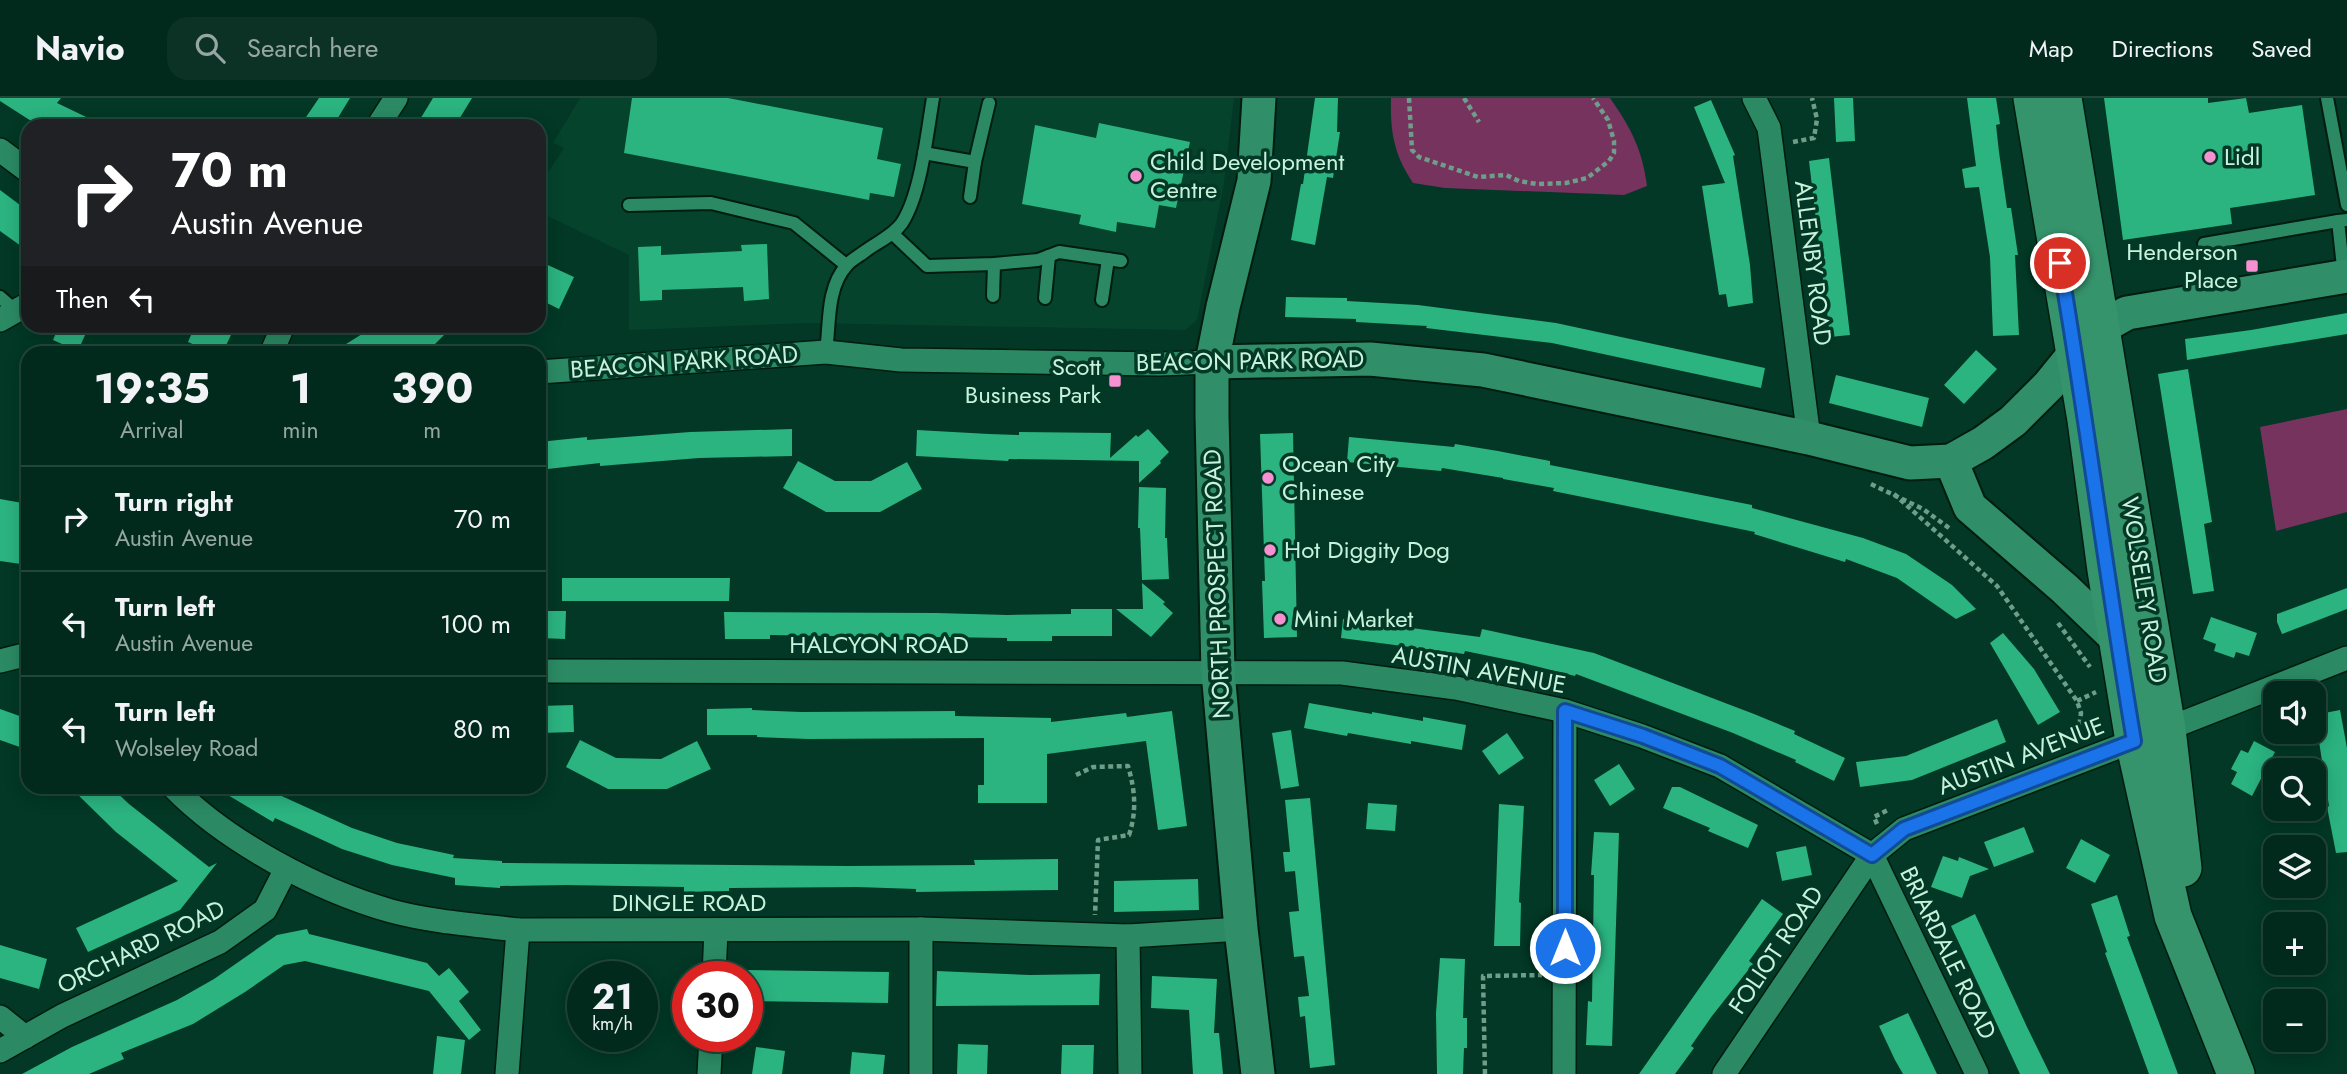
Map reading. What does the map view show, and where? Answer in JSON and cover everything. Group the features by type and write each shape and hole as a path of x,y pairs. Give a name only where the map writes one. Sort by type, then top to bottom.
{"main road":[{"name":"WOLSELEY ROAD","path":"2032,98 2075,353 2116,638 2151,735 2188,909 2248,1074"},
{"name":"WOLSELEY ROAD","path":"2063,98 2102,327 2173,916 2236,1074"}],"street":[{"path":"382,119 396,98"},
{"name":"NORTH PROSPECT ROAD","path":"1258,1074 1241,929 1218,672 1213,526 1212,362 1255,181 1259,98"},
{"name":"ALLENBY ROAD","path":"1754,98 1769,128 1809,438"},
{"path":"0,150 21,166"},
{"path":"2075,353 2102,327 2127,313 2346,276"},
{"name":"BEACON PARK ROAD","path":"546,372 826,352 901,360 1159,364 1370,359 1483,370 1809,438 1910,463 1951,461 1983,443 2013,421 2049,385 2075,353"},
{"path":"1951,461 1970,507 2065,589 2116,638"},
{"path":"0,662 21,656"},
{"name":"AUSTIN AVENUE","path":"1218,672 1342,673 1457,688 1565,711 1643,736 1720,766 1872,855 1904,829 2347,658"},
{"name":"HALCYON ROAD","path":"546,671 1218,672"},
{"path":"1564,1074 1565,711"},
{"name":"DINGLE ROAD","path":"179,794 198,813 286,869 391,911 459,924 518,930 921,929 1132,936 1241,929"},
{"name":"FOLIOT ROAD","path":"1724,1074 1872,855"},
{"name":"BRIARDALE ROAD","path":"1872,855 1977,1074"},
{"name":"ORCHARD ROAD","path":"0,1051 62,1016 220,942 265,910 286,869"},
{"path":"921,929 921,1074"},
{"path":"507,1074 518,930"},
{"path":"715,961 716,930"},
{"path":"1130,1074 1132,936"},
{"path":"0,1017 25,1037"},
{"path":"709,1074 710,1052"}],"lane":[{"path":"826,352 829,307 846,265 893,234 904,221 924,153 933,98"},
{"path":"2327,98 2347,205"},
{"path":"970,197 989,103"},
{"path":"924,153 975,162"},
{"path":"629,205 711,203 794,223 846,265"},
{"path":"2204,243 2342,220 2346,276"},
{"path":"893,234 927,266 1038,260 1059,252 1114,260 1102,300"},
{"path":"1045,298 1049,256"},
{"path":"993,296 994,264"}],"path":[{"path":"1409,98 1412,150 1419,158 1478,177 1506,175 1519,181 1537,184 1566,183 1587,178 1615,153 1608,120 1593,98"},
{"path":"1464,98 1479,122"},
{"path":"1812,98 1817,120 1814,138"},
{"path":"1863,451 1859,480 1923,509 1954,531"},
{"path":"1894,494 1997,586 2077,701 2081,713"},
{"path":"2051,615 2089,664 2091,673"},
{"path":"2094,683 2100,703"},
{"path":"2077,701 2097,692"},
{"path":"1076,775 1093,767 1128,766 1135,797 1135,816 1129,835 1098,840 1095,915 1132,936"},
{"path":"1485,1074 1483,976 1535,975"}],"shaded area":[{"name":"Scott Business Park","path":"580,98 1234,98 1224,183 1197,320 1185,330 810,323 629,330 629,255 546,215 546,175 564,148 553,143"},
{"path":"1391,98 1610,98 1634,139 1647,186 1624,195 1445,188 1413,183 1401,163 1394,143"},
{"path":"2347,409 2347,512 2276,531 2260,427"}],"building":[{"path":"0,98 61,98 57,103 90,119 28,119 0,101"},
{"path":"319,98 350,98 337,119 305,119"},
{"path":"433,98 472,98 459,119 420,119"},
{"path":"632,98 728,98 883,128 877,159 901,164 894,197 870,193 869,200 624,153"},
{"path":"1315,98 1338,98 1337,132 1340,132 1333,178 1327,177 1315,245 1291,240 1303,184"},
{"path":"1834,98 1853,98 1855,141 1836,142"},
{"path":"1967,98 1996,98 2000,124 1996,125 1999,152 2007,208 2011,208 2018,255 2015,255 2019,335 1993,336 1990,257 1979,187 1965,188 1962,169 1976,166"},
{"name":"Lidl","path":"2104,98 2208,98 2208,103 2246,98 2249,113 2302,105 2315,195 2230,208 2232,224 2123,240"},
{"path":"1711,100 1735,155 1733,156 1750,265 1753,303 1728,307 1726,294 1719,295 1702,186 1725,183 1694,107"},
{"name":"Child Development Centre","path":"1099,123 1190,142 1176,208 1159,205 1155,228 1117,222 1116,232 1079,224 1081,215 1022,204 1035,125 1096,138"},
{"path":"1829,158 1850,335 1830,337 1809,161"},
{"path":"0,190 21,206 21,246 0,231"},
{"path":"767,244 769,299 744,301 743,287 662,290 662,300 640,301 638,247 661,246 661,255 742,251 741,245"},
{"path":"546,264 574,277 559,309 546,302"},
{"path":"1286,297 1347,298 1347,301 1418,305 1556,323 1765,368 1761,388 1552,343 1426,328 1427,326 1356,322 1356,319 1285,317"},
{"path":"2347,313 2347,334 2187,360 2185,339"},
{"path":"56,333 86,333 80,346 67,346 53,340"},
{"path":"192,333 231,335 226,346 197,346 188,342"},
{"path":"364,333 446,333 433,346 343,346"},
{"path":"1976,350 1997,369 1964,404 1944,385"},
{"path":"2188,369 2212,522 2204,524 2214,591 2193,594 2158,374"},
{"path":"1836,375 1929,398 1922,427 1829,403"},
{"path":"792,429 792,456 699,458 600,466 600,463 546,469 546,441"},
{"path":"1148,429 1169,452 1139,483 1139,461 1008,461 916,456 917,430 1019,435 1019,432 1111,433 1110,458 1136,435 1138,437"},
{"path":"1293,433 1297,637 1264,638 1262,581 1265,581 1260,434"},
{"path":"1349,437 1454,447 1455,444 1498,451 1550,461 1550,465 1752,505 1752,508 1863,538 1906,554 1952,585 1976,609 1956,619 1897,578 1846,559 1845,562 1754,534 1755,532 1553,491 1554,488 1503,478 1442,468 1441,471 1347,462"},
{"path":"798,461 835,481 871,481 907,462 922,489 880,512 826,512 783,488"},
{"path":"1139,487 1166,488 1165,538 1169,579 1142,580 1138,528"},
{"path":"0,499 21,503 21,564 0,561"},
{"path":"562,578 730,578 729,601 562,601"},
{"path":"1142,583 1165,602 1163,604 1173,613 1151,637 1116,609 1143,609"},
{"path":"2347,588 2347,609 2282,634 2277,614"},
{"path":"1071,609 1112,609 1112,636 1052,636 1052,641 937,637 892,640 892,637 770,635 770,639 725,639 724,612 1007,615 1071,614"},
{"path":"546,611 566,611 565,639 546,638"},
{"path":"2211,617 2257,633 2249,656 2236,652 2234,658 2214,651 2216,644 2203,639"},
{"path":"1343,619 1480,637 1482,629 1594,653 1795,731 1794,734 1845,758 1834,781 1795,762 1796,760 1733,733 1576,674 1575,676 1465,651 1464,654 1341,638"},
{"path":"2003,633 2034,669 2060,712 2038,725 1990,643"},
{"path":"1309,703 1372,714 1423,721 1423,717 1466,725 1462,750 1304,728"},
{"path":"573,705 574,732 546,733 546,706"},
{"path":"752,708 802,712 955,711 955,716 1051,718 1051,722 1126,713 1127,717 1172,711 1187,826 1158,830 1146,741 1047,754 1047,803 978,803 978,785 984,785 984,738 808,739 707,735 707,709"},
{"path":"0,709 21,716 21,748 0,740"},
{"path":"2340,710 2347,748 2347,852 2336,853 2327,807 2326,758 2322,758 2319,744 2326,744 2326,713"},
{"path":"1997,719 2006,742 1912,780 1860,787 1856,762 1906,756"},
{"path":"1291,730 1299,786 1281,789 1272,733"},
{"path":"1507,733 1524,758 1499,775 1482,751"},
{"path":"580,740 616,758 661,759 697,741 711,769 667,789 608,789 566,767"},
{"path":"2254,741 2275,752 2272,758 2263,758 2263,775 2252,796 2231,784 2237,772 2231,769 2241,750 2248,753"},
{"path":"1619,764 1635,789 1610,806 1594,780"},
{"path":"1672,787 1680,787 1758,825 1748,848 1663,808"},
{"path":"77,794 118,794 209,867 217,863 180,910 88,952 76,928 178,881 116,832"},
{"path":"226,794 277,794 352,828 397,843 454,855 453,858 502,863 848,866 975,865 974,860 1058,859 1058,890 916,892 916,889 857,887 729,888 729,891 684,892 684,887 566,885 500,888 455,885 455,878 392,865 342,849 275,818 273,822"},
{"path":"1310,798 1335,1065 1310,1068 1305,1016 1300,1017 1298,997 1309,996 1304,956 1294,957 1289,912 1299,911 1295,871 1285,872 1283,852 1290,852 1285,800"},
{"path":"1368,803 1397,805 1395,831 1366,829"},
{"path":"1499,804 1524,806 1519,902 1520,946 1494,946"},
{"path":"2024,827 2034,852 1994,867 1984,842"},
{"path":"1594,832 1619,833 1612,1046 1586,1045 1588,1001 1592,1002 1594,875 1591,875"},
{"path":"2081,839 2110,855 2095,883 2066,868"},
{"path":"1806,846 1812,875 1782,881 1776,852"},
{"path":"1943,856 1958,861 1959,857 1989,869 1970,876 1962,898 1931,887"},
{"path":"1198,879 1199,910 1114,912 1114,881"},
{"path":"2117,895 2130,936 2127,937 2178,1074 2149,1074 2105,953 2107,952 2091,904"},
{"path":"1762,899 1783,914 1749,961 1753,964 1691,1046 1694,1048 1675,1074 1639,1074"},
{"path":"1975,914 2050,1074 2020,1074 1951,926"},
{"path":"307,929 309,934 427,963 439,976 449,968 469,992 459,1001 481,1030 469,1040 429,991 305,961 284,965 193,1024 121,1053 124,1059 89,1074 22,1074 72,1047 177,1000 214,979 277,935"},
{"path":"0,945 47,959 39,989 0,978"},
{"path":"1440,958 1465,959 1463,1018 1467,1018 1467,1048 1464,1048 1463,1074 1437,1074 1436,1013"},
{"path":"763,970 889,972 888,1003 763,1001"},
{"path":"937,971 1030,975 1100,974 1099,1005 936,1006"},
{"path":"1152,976 1217,979 1214,1033 1219,1033 1223,1074 1193,1074 1189,1010 1151,1008"},
{"path":"1908,1013 1937,1074 1903,1074 1895,1060 1879,1026"},
{"path":"437,1036 465,1040 461,1074 433,1074"},
{"path":"958,1044 988,1045 987,1074 957,1074"},
{"path":"1062,1045 1094,1045 1093,1074 1061,1074"},
{"path":"763,1048 785,1051 782,1074 752,1074 755,1052 763,1052"},
{"path":"852,1052 885,1055 883,1074 850,1074"}],"place":[{"name":"Lidl","path":"2210,157"},
{"name":"Child Development Centre","path":"1136,176"},
{"name":"Henderson Place","path":"2252,266"},
{"name":"Scott Business Park","path":"1115,381"},
{"name":"Ocean City Chinese","path":"1268,478"},
{"name":"Hot Diggity Dog","path":"1270,550"},
{"name":"Mini Market","path":"1280,619"}],"route":[{"path":"1565,948 1565,711 1643,736 1720,766 1872,855 1904,829 2134,741 2060,263"}]}
